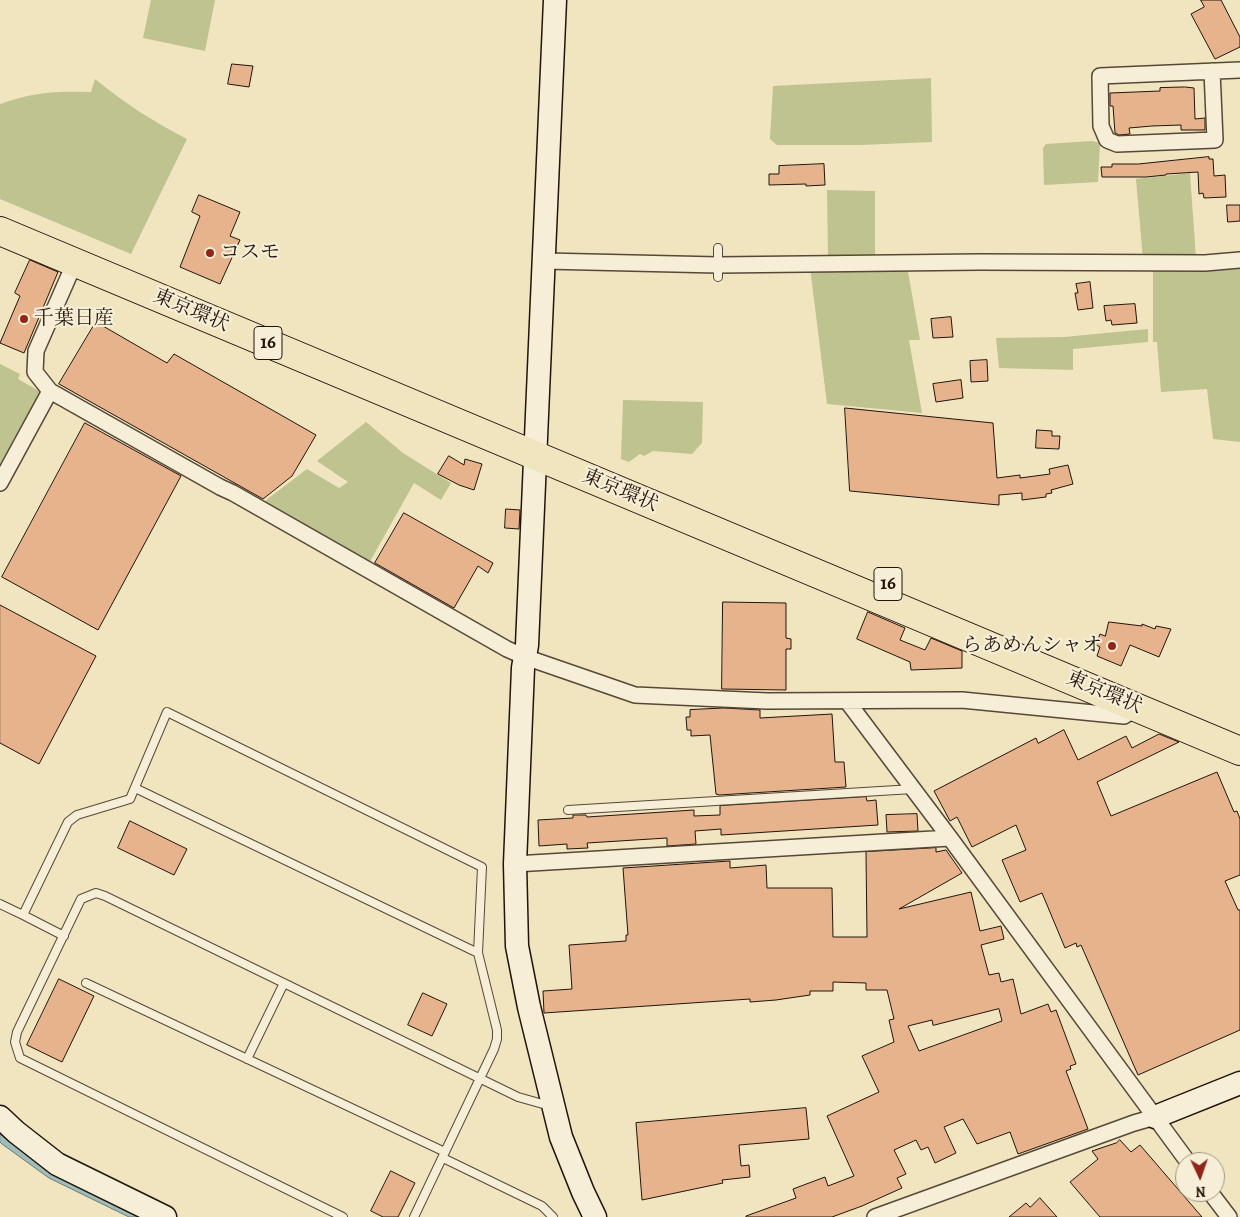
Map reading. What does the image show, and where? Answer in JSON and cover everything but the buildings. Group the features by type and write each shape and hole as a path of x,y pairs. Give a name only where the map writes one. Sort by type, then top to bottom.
{"highway":[{"name":"東京環状","path":"0,212 1240,750"},
{"name":"東京環状","path":"0,231 1240,731"}],"street":[{"path":"556,0 527,645 523,668 515,864 517,946 529,1007 562,1137 583,1192 595,1217"},
{"path":"1212,71 1215,140 1117,144 1107,140 1101,126 1100,76 1212,71 1240,70"},
{"path":"545,260 718,271 970,262 1196,263 1240,260"},
{"path":"75,262 36,351 35,372 50,391 507,649 635,696 747,701 962,700 1124,716 1138,707"},
{"path":"0,483 50,391"},
{"path":"847,701 1181,1152"},
{"path":"515,864 950,838"},
{"path":"875,1217 1155,1117 1240,1083"},
{"path":"0,1117 57,1164 165,1217"},
{"path":"1218,1202 1229,1217"}],"lane":[{"path":"718,248 718,271"},
{"path":"23,915 68,822 77,815 130,799 167,712 482,867 478,953 497,1030 497,1039 481,1078 414,1217"},
{"path":"135,788 478,953"},
{"path":"568,810 913,789"},
{"path":"343,1217 20,1058 15,1042 17,1032 81,899 96,893 105,896 518,1097 554,1107"},
{"path":"0,904 64,936"},
{"path":"86,983 444,1155 542,1206 553,1217"},
{"path":"247,1059 284,983"}],"green space":[{"path":"151,0 215,0 205,51 143,38"},
{"path":"931,78 932,142 860,145 777,145 770,139 773,86"},
{"path":"95,79 140,112 187,139 131,254 0,199 0,104 45,93 91,92"},
{"path":"1092,141 1100,143 1098,182 1044,185 1043,148 1046,144"},
{"path":"1190,173 1196,258 1143,259 1136,179"},
{"path":"827,190 875,191 875,259 828,257"},
{"path":"1240,263 1240,442 1213,439 1207,389 1161,392 1157,342 1153,342 1153,267"},
{"path":"907,266 920,340 909,340 922,413 827,404 810,267"},
{"path":"1148,329 1148,342 1073,349 1073,370 999,368 996,338 1064,337"},
{"path":"0,364 20,374 18,379 41,392 0,468"},
{"path":"623,400 703,402 702,443 692,454 653,451 644,456 640,454 629,462 621,459"},
{"path":"366,422 403,453 451,483 441,500 414,483 368,565 261,504 307,469 339,488 348,482 317,461"}],"water":[{"path":"0,1132 53,1172 145,1217 129,1217 49,1178 2,1144 0,1142"}],"place":[{"name":"コスモ","path":"210,253"},
{"name":"千葉日産","path":"24,319"},
{"name":"らあめんシャオ","path":"1112,646"}]}
